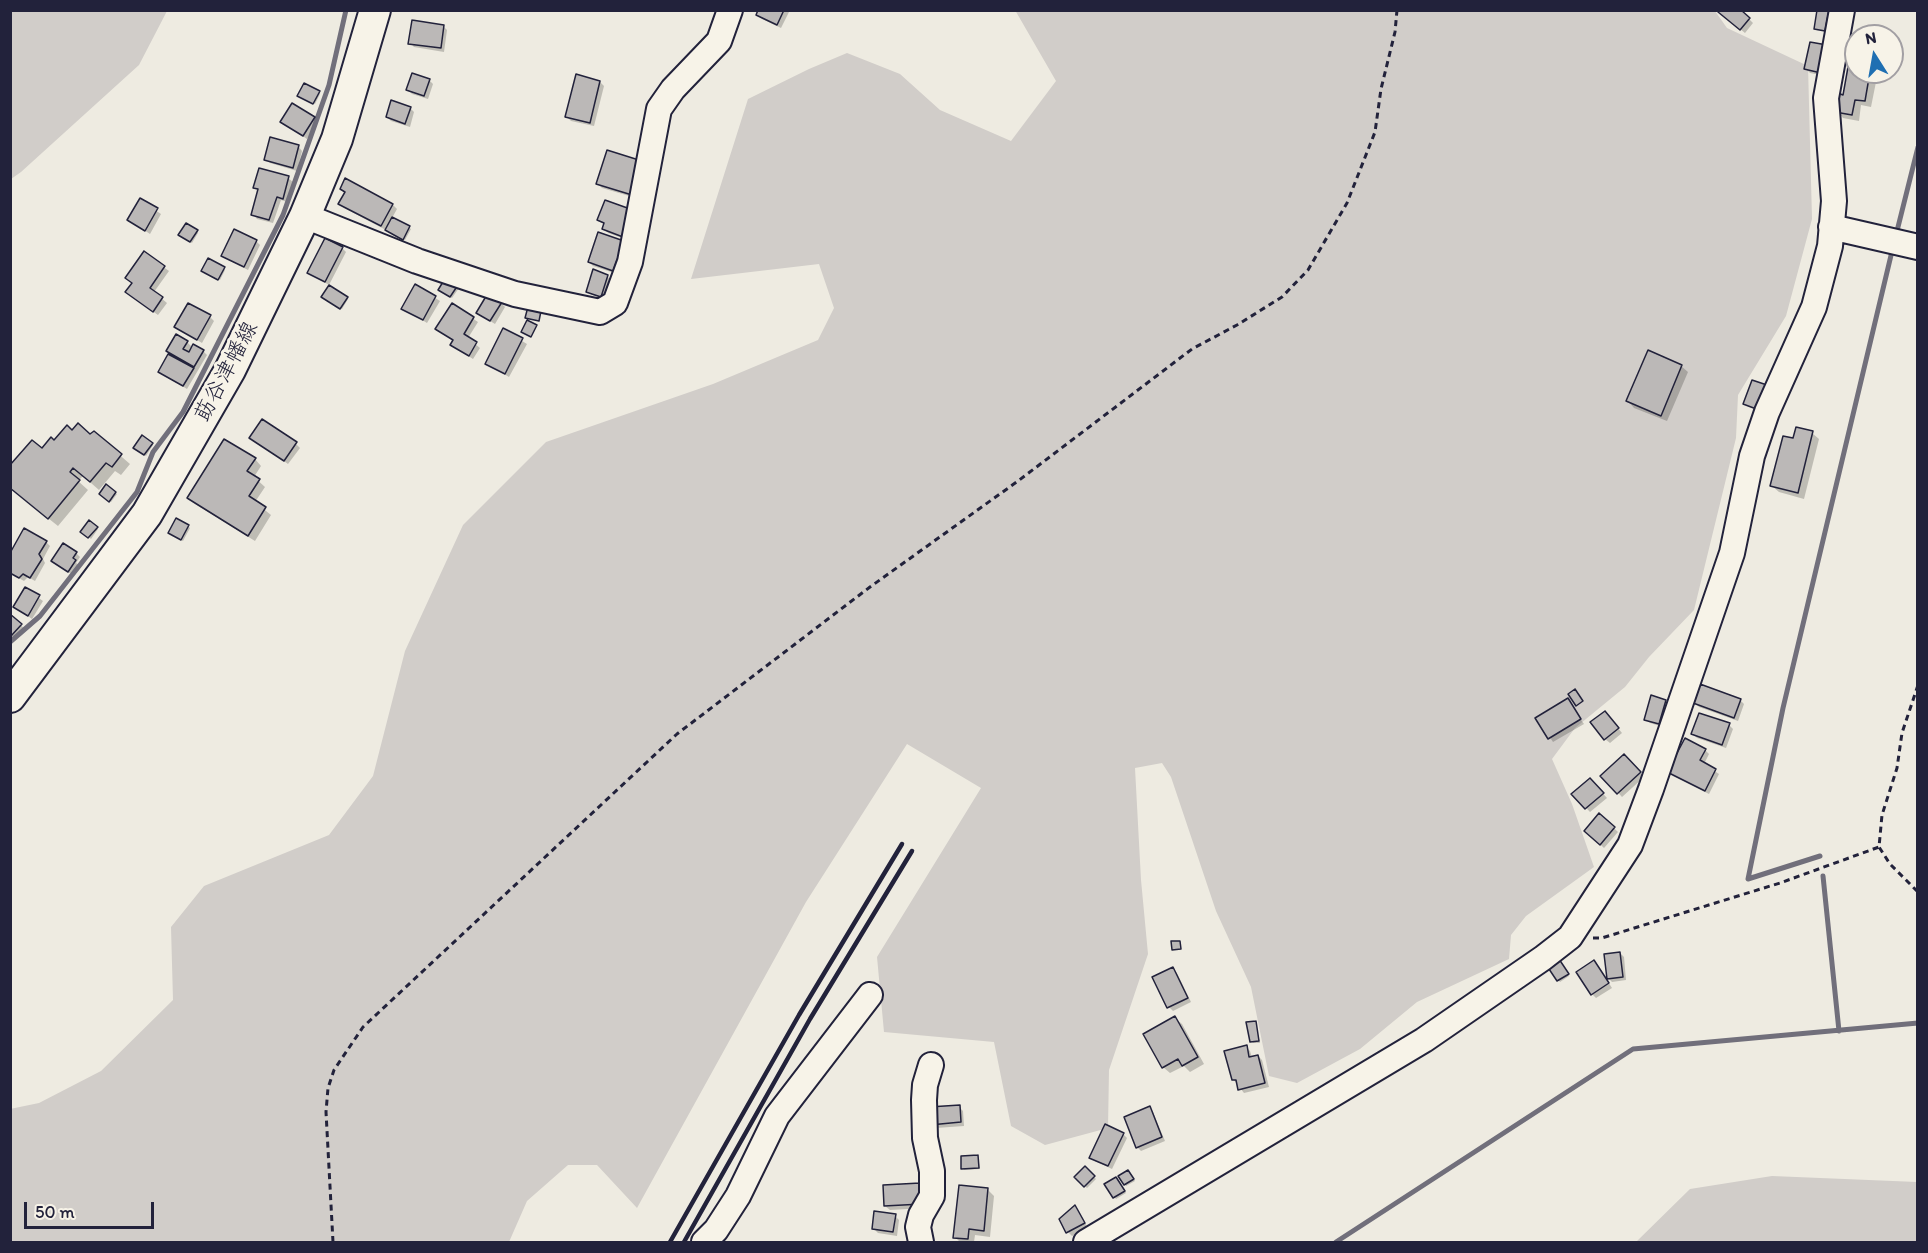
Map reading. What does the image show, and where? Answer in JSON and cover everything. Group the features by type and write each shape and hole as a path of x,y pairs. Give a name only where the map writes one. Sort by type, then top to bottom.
{"main road":[{"name":"莇谷津幡線","path":"10,697 147,514 230,370 305,216 337,139 375,10"}],"street":[{"path":"305,216 417,261 515,294 600,312 615,303 630,262 659,108 673,89 719,41 730,10"},
{"path":"1086,1242 1424,1040 1503,987 1570,937 1630,845 1652,789 1732,553 1752,456 1767,412 1814,308 1830,246 1834,201 1826,98 1842,10"},
{"path":"1831,228 1913,245"},
{"path":"704,1242 716,1230 738,1196 777,1116 870,995"},
{"path":"921,1242 918,1227 921,1215 932,1196 932,1171 926,1145 924,1108 925,1085 931,1065"}],"path":[{"path":"333,1242 326,1112 328,1088 334,1070 363,1027 677,734 870,587 1018,481 1192,349 1237,326 1282,297 1308,270 1351,192 1375,132 1381,89 1395,32 1397,10"},
{"path":"1917,685 1902,733 1897,768 1882,814 1879,847 1890,864 1917,892"},
{"path":"1570,937 1602,938 1780,883 1879,847"}],"shaded area":[{"path":"11,10 167,11 139,65 11,179"},
{"path":"1015,10 1715,11 1727,28 1808,66 1812,219 1786,316 1738,395 1736,438 1694,610 1649,657 1625,687 1575,728 1552,759 1572,804 1594,867 1526,916 1511,935 1509,959 1417,1002 1360,1049 1297,1083 1269,1076 1251,987 1216,911 1171,777 1162,763 1135,768 1141,880 1148,954 1109,1070 1108,1128 1045,1145 1011,1126 994,1042 884,1032 877,957 981,788 907,744 806,902 637,1208 597,1165 568,1165 527,1201 509,1242 11,1242 10,1109 39,1103 101,1071 173,1000 171,927 204,886 329,835 373,776 405,651 463,525 546,442 713,384 818,340 834,308 819,264 691,279 748,99 847,53 900,74 940,110 1011,141 1056,81"},
{"path":"1772,1176 1917,1182 1917,1242 1636,1242 1690,1189"}],"building":[{"path":"758,10 784,10 777,25 756,15"},
{"path":"1719,10 1741,10 1750,18 1740,30 1718,12"},
{"path":"1817,10 1829,10 1825,31 1814,29"},
{"path":"412,20 444,25 441,48 408,44"},
{"path":"1810,42 1827,45 1821,73 1804,69"},
{"path":"412,73 430,79 424,96 406,90"},
{"path":"576,74 600,81 590,123 565,117"},
{"path":"304,83 320,91 313,104 297,96"},
{"path":"1845,84 1868,84 1865,101 1855,100 1852,115 1835,112 1838,93 1843,95"},
{"path":"391,100 411,107 405,124 386,117"},
{"path":"292,103 315,117 303,136 280,122"},
{"path":"270,137 299,145 293,168 264,160"},
{"path":"607,150 642,161 632,195 596,184"},
{"path":"259,168 289,176 283,199 277,197 269,220 251,215 258,189 253,188"},
{"path":"345,178 393,204 381,226 338,204 345,192 340,189"},
{"path":"140,198 158,208 145,231 127,220"},
{"path":"605,200 633,210 623,237 602,229 604,223 597,220"},
{"path":"392,217 410,226 403,240 385,230"},
{"path":"186,223 198,230 190,242 178,235"},
{"path":"234,229 257,240 244,267 221,256"},
{"path":"598,232 624,241 613,271 588,262"},
{"path":"325,238 343,247 325,282 307,273"},
{"path":"144,251 165,266 150,288 163,297 153,312 125,292 132,283 125,278"},
{"path":"208,258 225,267 218,280 201,271"},
{"path":"593,269 608,275 601,297 586,292"},
{"path":"446,277 458,285 450,297 438,290"},
{"path":"415,284 436,296 423,320 401,309"},
{"path":"329,285 348,297 340,309 321,297"},
{"path":"488,293 502,302 490,321 476,313"},
{"path":"188,303 211,315 197,340 174,327"},
{"path":"452,303 474,317 464,334 477,342 469,356 450,345 453,340 435,329"},
{"path":"529,303 542,306 539,321 525,318"},
{"path":"527,320 537,325 531,337 521,332"},
{"path":"503,328 523,338 505,374 485,364"},
{"path":"176,334 188,341 183,349 189,352 193,344 204,350 194,367 166,351"},
{"path":"1648,350 1682,365 1661,416 1626,401"},
{"path":"168,354 194,368 183,386 158,372"},
{"path":"1752,380 1767,385 1759,410 1743,404"},
{"path":"262,419 297,442 284,461 249,438"},
{"path":"78,423 90,434 94,431 122,454 112,467 106,463 90,482 73,468 70,472 80,480 48,519 10,488 10,465 32,440 42,448 51,437 54,440 67,425 72,430"},
{"path":"1796,427 1813,431 1798,493 1770,486 1783,436 1793,438"},
{"path":"142,435 153,443 144,455 133,448"},
{"path":"224,439 256,458 247,471 260,479 249,496 266,507 248,536 187,498"},
{"path":"106,484 116,492 109,502 99,494"},
{"path":"176,518 189,525 181,540 168,533"},
{"path":"89,520 98,527 88,538 80,532"},
{"path":"24,528 47,541 39,554 42,559 30,578 23,574 19,578 10,573 10,553"},
{"path":"63,543 77,552 73,558 76,560 68,572 51,561"},
{"path":"25,587 40,595 28,616 13,607"},
{"path":"10,614 22,624 11,636 10,636"},
{"path":"1700,684 1741,699 1734,718 1693,703"},
{"path":"1575,689 1583,701 1576,706 1568,694"},
{"path":"1651,695 1666,700 1659,724 1644,720"},
{"path":"1568,698 1581,719 1548,739 1535,718"},
{"path":"1605,711 1619,728 1604,740 1590,722"},
{"path":"1699,713 1730,723 1722,745 1691,734"},
{"path":"1685,738 1706,749 1700,760 1716,769 1705,791 1667,772"},
{"path":"1624,754 1641,772 1617,794 1600,776"},
{"path":"1590,778 1604,793 1585,809 1571,794"},
{"path":"1599,813 1615,827 1600,845 1584,831"},
{"path":"1171,941 1180,941 1181,949 1172,950"},
{"path":"1620,952 1623,977 1607,979 1604,954"},
{"path":"1559,959 1569,974 1557,981 1547,966"},
{"path":"1594,960 1609,983 1591,995 1576,972"},
{"path":"1173,967 1188,998 1167,1008 1152,977"},
{"path":"1175,1016 1198,1057 1182,1066 1178,1059 1162,1068 1143,1034"},
{"path":"1256,1021 1259,1041 1250,1042 1246,1022"},
{"path":"1247,1045 1249,1057 1258,1055 1265,1083 1238,1090 1236,1080 1232,1080 1224,1051"},
{"path":"960,1105 961,1122 930,1125 929,1107"},
{"path":"1150,1106 1162,1137 1136,1148 1124,1117"},
{"path":"1105,1124 1124,1133 1108,1166 1089,1158"},
{"path":"978,1155 979,1168 961,1169 961,1156"},
{"path":"1085,1166 1095,1176 1084,1187 1074,1177"},
{"path":"1128,1170 1134,1179 1124,1185 1118,1176"},
{"path":"1116,1177 1125,1191 1113,1198 1104,1184"},
{"path":"920,1183 922,1204 884,1206 883,1185"},
{"path":"959,1185 988,1188 984,1231 969,1229 968,1239 953,1238"},
{"path":"1075,1205 1085,1223 1066,1233 1059,1219"},
{"path":"874,1211 896,1214 893,1232 872,1229"}],"waterway":[{"path":"10,642 40,616 137,492 153,452 183,412 283,215 329,85 346,10"},
{"path":"1896,235 1918,147"},
{"path":"1820,856 1748,879 1783,708 1893,247"},
{"path":"1823,876 1839,1031"},
{"path":"1336,1242 1633,1049 1918,1023"}],"railway":[{"path":"670,1242 799,1015 902,844"},
{"path":"684,1242 810,1019 912,851"}]}
